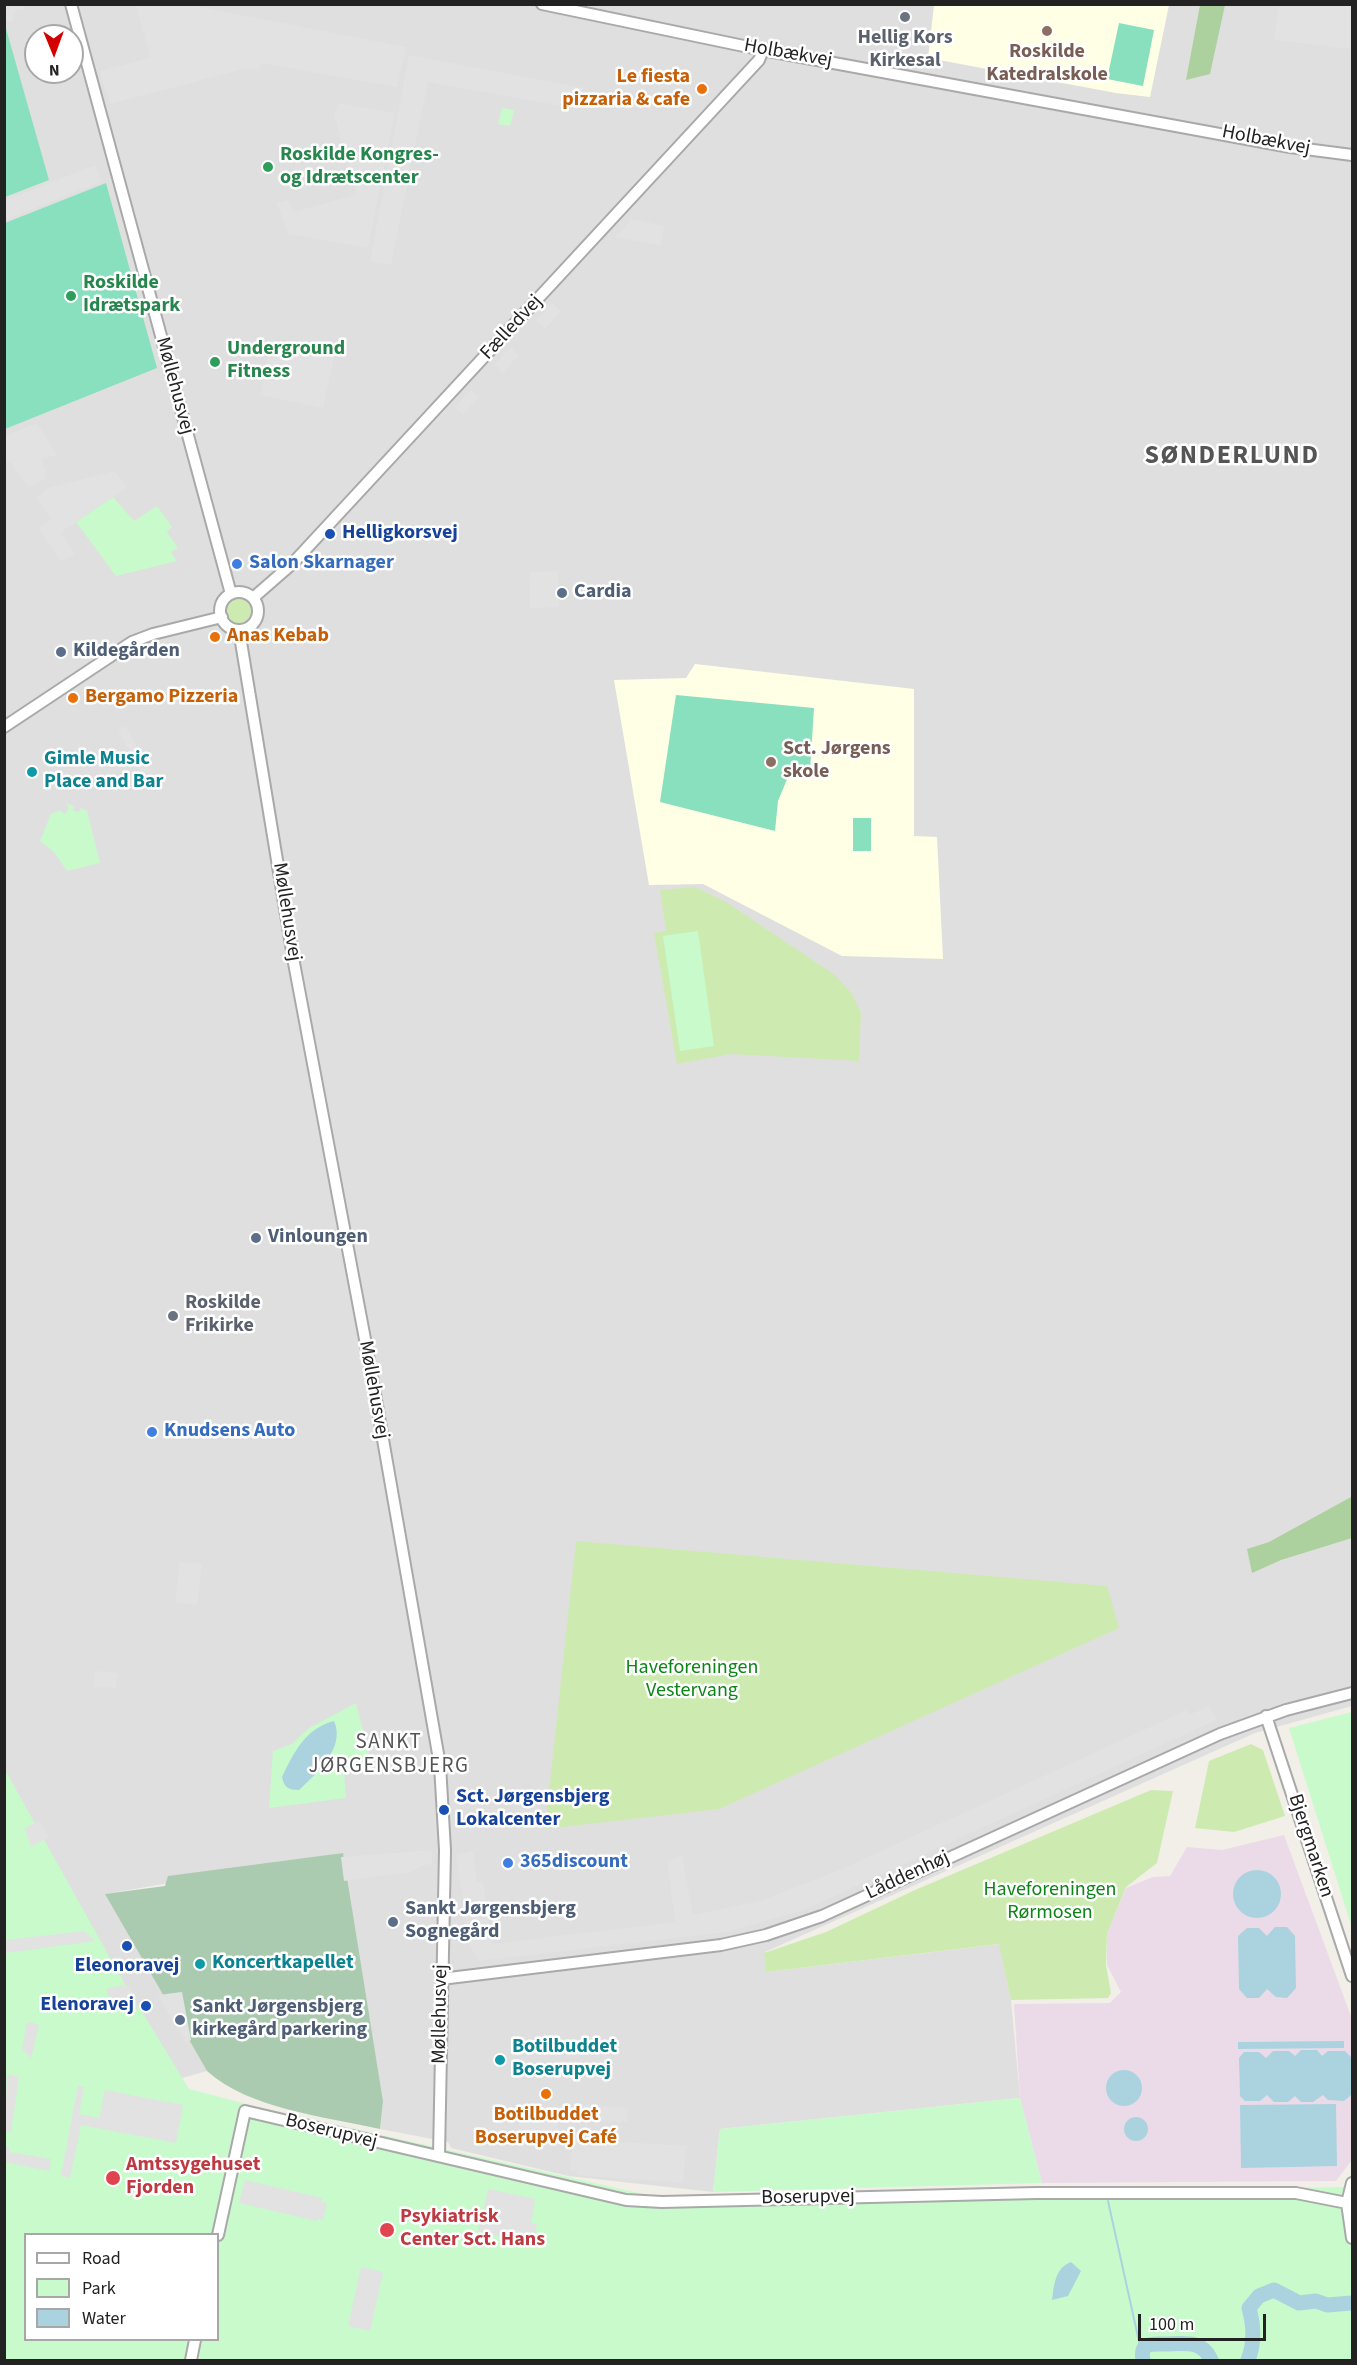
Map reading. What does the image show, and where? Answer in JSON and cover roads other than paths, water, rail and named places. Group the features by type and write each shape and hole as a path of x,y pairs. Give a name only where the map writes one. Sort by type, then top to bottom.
{"street":[{"name":"Møllehusvej","path":"71,4 231,594"},
{"name":"Holbækvej","path":"543,4 763,50 1290,147 1353,155"},
{"name":"Fælledvej","path":"253,598 293,563 494,348 757,62 763,50"},
{"path":"243,592 253,598 258,608 257,619 250,627 239,630 228,626 222,617 222,604 231,594 243,592"},
{"path":"4,727 130,643 153,634 222,617"},
{"name":"Møllehusvej","path":"239,630 296,972 372,1371 377,1416 438,1750 445,1850 438,2155"},
{"name":"Låddenhøj","path":"441,1979 676,1952 766,1935 822,1916 1220,1734 1266,1716 1353,1693"},
{"name":"Bjergmarken","path":"1266,1716 1353,1976"},
{"name":"Boserupvej","path":"218,2233 245,2111 626,2200 662,2202 1036,2193 1296,2193 1347,2203"},
{"path":"1353,2183 1347,2203 1353,2238"},
{"path":"191,2361 195,2341"}],"water":[{"path":"334,1721 337,1731 336,1741 327,1760 299,1790 287,1787 282,1777 296,1750 308,1735 324,1724"},
{"path":"1252,1870 1262,1870 1274,1877 1281,1889 1281,1899 1274,1911 1262,1918 1252,1918 1237,1907 1233,1899 1233,1889 1244,1874"},
{"path":"1275,1927 1287,1927 1295,1936 1296,1988 1287,1998 1276,1997 1267,1989 1259,1998 1247,1998 1239,1989 1238,1936 1247,1928 1259,1928 1267,1936"},
{"path":"1344,2041 1344,2048 1238,2049 1238,2042"},
{"path":"1301,2050 1317,2050 1322,2056 1328,2051 1345,2051 1351,2057 1351,2095 1344,2101 1328,2100 1323,2095 1313,2102 1301,2102 1295,2096 1288,2102 1274,2102 1267,2095 1260,2101 1245,2101 1240,2096 1239,2058 1244,2052 1259,2052 1266,2058 1273,2051 1289,2051 1295,2056"},
{"path":"1124,2070 1137,2075 1142,2088 1137,2101 1124,2106 1111,2101 1106,2088 1111,2075"},
{"path":"1336,2104 1337,2166 1241,2168 1240,2105"},
{"path":"1136,2117 1144,2121 1148,2129 1144,2137 1136,2141 1128,2137 1124,2129 1128,2121"},
{"path":"1071,2262 1081,2271 1068,2296 1052,2300 1058,2273"}],"waterway":[{"path":"1108,2201 1142,2355"},
{"path":"1248,2360 1253,2334 1249,2308 1259,2296 1274,2290 1299,2303 1316,2301 1327,2305 1352,2303"},
{"path":"1143,2360 1142,2353 1150,2344 1182,2343 1199,2346 1204,2349 1211,2360"}],"place":[{"name":"Hellig Kors Kirkesal","path":"905,17"},
{"name":"Roskilde Katedralskole","path":"1047,31"},
{"name":"Le fiesta pizzaria & cafe","path":"702,89"},
{"name":"Roskilde Kongres- og Idrætscenter","path":"268,167"},
{"name":"Roskilde Idrætspark","path":"71,296"},
{"name":"Underground Fitness","path":"215,362"},
{"name":"Helligkorsvej","path":"330,534"},
{"name":"Salon Skarnager","path":"237,564"},
{"name":"Cardia","path":"562,593"},
{"name":"Anas Kebab","path":"215,637"},
{"name":"Kildegården","path":"61,652"},
{"name":"Bergamo Pizzeria","path":"73,698"},
{"name":"Sct. Jørgens skole","path":"771,762"},
{"name":"Gimle Music Place and Bar","path":"32,772"},
{"name":"Vinloungen","path":"256,1238"},
{"name":"Roskilde Frikirke","path":"173,1316"},
{"name":"Knudsens Auto","path":"152,1432"},
{"name":"Sct. Jørgensbjerg Lokalcenter","path":"444,1810"},
{"name":"365discount","path":"508,1863"},
{"name":"Sankt Jørgensbjerg Sognegård","path":"393,1922"},
{"name":"Eleonoravej","path":"127,1946"},
{"name":"Koncertkapellet","path":"200,1964"},
{"name":"Elenoravej","path":"146,2006"},
{"name":"Sankt Jørgensbjerg kirkegård parkering","path":"180,2020"},
{"name":"Botilbuddet Boserupvej","path":"500,2060"},
{"name":"Botilbuddet Boserupvej Café","path":"546,2094"},
{"name":"Amtssygehuset Fjorden","path":"113,2178"},
{"name":"Psykiatrisk Center Sct. Hans","path":"387,2230"}],"district":[{"name":"SØNDERLUND","path":"1232,457"},
{"name":"SANKT JØRGENSBJERG","path":"389,1755"}],"park label":[{"name":"Haveforeningen Vestervang","path":"692,1680"},
{"name":"Haveforeningen Rørmosen","path":"1050,1902"}]}
